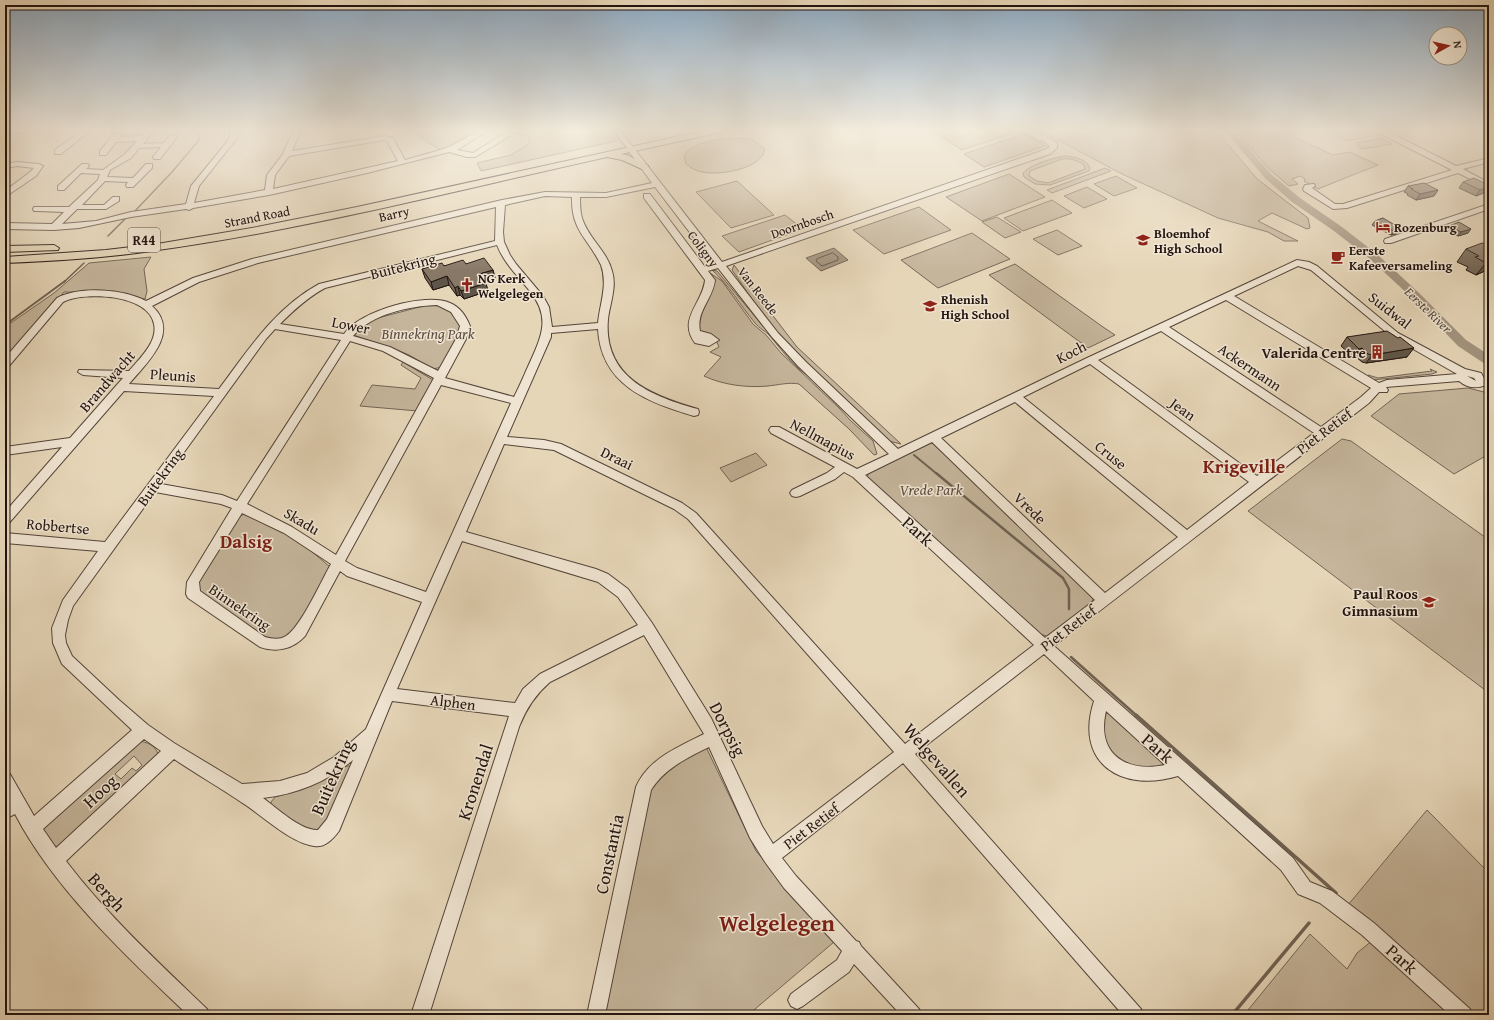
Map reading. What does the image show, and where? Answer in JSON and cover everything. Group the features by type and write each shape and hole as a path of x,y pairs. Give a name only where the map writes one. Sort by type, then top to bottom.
{"main road":[{"name":"Strand Road","path":"5,249 92,245 156,239 222,229 282,218 479,177"},
{"name":"Strand Road","path":"5,261 55,258 146,249 284,226 503,177"}],"street":[{"path":"5,195 30,177"},
{"path":"61,188 74,177"},
{"path":"54,227 102,177"},
{"path":"114,177 136,180"},
{"path":"129,186 139,177"},
{"path":"189,208 195,186 203,177"},
{"path":"269,193 271,177"},
{"path":"5,226 54,227 88,224 126,216 189,208 269,193 339,177"},
{"path":"637,189 645,184 649,177"},
{"name":"Van Reede","path":"651,177 783,344 897,455"},
{"name":"Doornbosch","path":"704,270 721,266 976,177"},
{"path":"1311,186 1307,189 1333,207 1344,206 1435,177"},
{"path":"1470,177 1489,186"},
{"name":"Barry","path":"146,305 196,280 255,260 502,202 538,195 606,195 657,184"},
{"path":"576,195 578,220 602,259 608,274 608,289 603,326 610,362 621,377 641,391 678,407 694,412"},
{"name":"Coligny","path":"647,196 709,277 710,283 694,314 695,333 708,336 714,340 709,344 702,343"},
{"path":"37,209 103,207 108,206 116,199"},
{"path":"500,242 500,213 502,202"},
{"path":"29,216 45,203"},
{"path":"1388,241 1489,206"},
{"name":"Buitekring","path":"500,242 506,254 545,305 547,330 546,337 388,694 333,825 325,836 320,838 312,838 303,834 241,792 143,730 67,660 61,651 59,644 59,622 66,608 108,546 221,393 272,326 283,314 309,293 322,286 500,242"},
{"name":"Koch","path":"857,474 1091,360 1228,297 1288,266 1302,263"},
{"name":"Suidwal","path":"1302,263 1319,272 1395,335 1465,377"},
{"path":"5,364 60,300 66,296 79,294 116,296 137,301 146,305"},
{"path":"1228,297 1381,389"},
{"name":"Binnekring","path":"437,302 448,304 458,313 463,321 464,330 461,339 439,378 303,627 294,640 276,645 267,645 201,601 194,594 192,589 193,582 197,574 346,338 357,326 378,315 427,303 437,302"},
{"name":"Brandwacht","path":"5,520 147,357 154,346 159,333 159,323 154,314 146,305"},
{"name":"Lower","path":"272,326 346,338 391,351 439,378 482,393 517,401"},
{"path":"547,330 603,326"},
{"name":"Ackermann","path":"1162,327 1322,433"},
{"name":"Jean","path":"1091,360 1257,482"},
{"path":"83,372 132,375"},
{"path":"1465,377 1484,381"},
{"name":"Piet Retief","path":"771,856 1044,646 1105,601 1364,400 1381,389 1465,377"},
{"name":"Pleunis","path":"122,387 221,393"},
{"name":"Cruse","path":"1016,397 1187,537"},
{"name":"Nellmapius","path":"775,430 857,474"},
{"name":"Vrede","path":"933,437 1105,601"},
{"path":"5,451 75,440"},
{"name":"Draai","path":"500,440 544,444 565,451 678,506 692,516 708,533"},
{"path":"796,493 831,476 844,467"},
{"name":"Park","path":"857,474 1102,699 1287,864 1304,888 1326,897 1368,929 1464,1015"},
{"name":"Skadu","path":"152,487 222,500 240,506 288,530 338,563 368,578 430,599"},
{"name":"Welgevallen","path":"708,533 1135,1015"},
{"name":"Dorpsig","path":"459,535 603,578 623,593 647,627 713,737 751,821 771,856 790,882 853,948 913,1015"},
{"name":"Robbertse","path":"5,538 108,546"},
{"name":"Kronendal","path":"420,1015 518,710 527,695 545,678 647,627"},
{"name":"Alphen","path":"388,694 518,710"},
{"path":"1102,699 1096,728 1096,737 1103,751 1112,763 1122,770 1140,775 1166,772 1181,768"},
{"name":"Hoog","path":"32,828 143,730"},
{"name":"Buitekring","path":"241,792 268,791 292,787 317,777 337,765 373,731"},
{"name":"Constantia","path":"596,1015 644,787 649,777 656,769 713,737"},
{"name":"Hoog","path":"54,861 173,750"},
{"name":"Bergh","path":"5,779 11,807 32,828 54,861 92,907 201,1015"},
{"path":"797,1000 843,966 853,948"}],"green space":[{"path":"1002,177 1013,177 1045,197 982,221 946,197"},
{"path":"1024,177 1030,177 1037,181 1048,183 1065,177 1073,177 1050,185 1035,184"},
{"path":"1082,177 1096,177 1052,193 1047,190"},
{"path":"1117,177 1137,188 1114,196 1094,184"},
{"path":"1128,177 1255,177 1308,218 1310,228 1307,229 1272,213 1258,221 1298,241 1284,241 1268,232 1218,218"},
{"path":"1278,177 1298,177 1292,179 1298,184 1289,186"},
{"path":"1301,177 1349,177 1318,189 1304,181 1305,179"},
{"path":"737,181 774,215 731,228 696,192"},
{"path":"1087,187 1107,199 1084,208 1064,196"},
{"path":"1052,200 1072,213 1023,231 1004,218"},
{"path":"919,207 951,230 884,254 853,230"},
{"path":"785,215 803,229 739,252 722,236"},
{"path":"997,217 1021,232 1005,238 982,222"},
{"path":"1057,230 1082,246 1058,255 1033,239"},
{"path":"972,233 1010,259 938,288 901,260"},
{"path":"151,257 144,269 147,291 145,299 118,293 64,292 5,360 5,327 54,293 89,263"},
{"path":"1015,264 1115,335 1088,348 989,275"},
{"path":"734,265 797,347 901,444 889,441 832,388 790,346 771,325 754,302 732,270"},
{"path":"712,270 717,271 783,350 810,377 793,363 769,335 757,325"},
{"path":"710,273 722,281 753,324 767,336 781,353 873,441 877,454 874,455 849,429 799,384 787,383 760,387 744,386 719,382 704,376 721,357 710,352 719,347 715,338 700,332 697,323 714,280"},
{"name":"Binnekring Park","path":"427,305 440,306 449,310 455,317 461,329 442,367 433,369 409,355 353,335 353,332 374,319"},
{"path":"403,362 433,380 418,411 360,406 372,385 415,389 421,378 401,365"},
{"path":"1430,369 1437,372 1432,374 1372,380 1368,377 1368,375 1378,378 1432,371"},
{"path":"1468,388 1484,392 1489,395 1489,454 1454,474 1371,416 1399,394"},
{"name":"Paul Roos Gimnasium","path":"1342,439 1351,441 1489,540 1489,693 1248,511"},
{"name":"Vrede Park","path":"931,443 934,444 1092,596 1092,602 1047,636 1035,633 866,479 869,473"},
{"path":"756,453 767,465 731,482 720,468"},
{"path":"245,514 270,524 303,544 330,567 294,635 270,642 201,595 196,583 240,516"},
{"path":"1105,713 1115,715 1164,762 1159,770 1131,771 1107,751 1100,720"},
{"path":"138,741 147,743 155,748 158,754 57,848 52,846 42,835 43,827","holes":["134,756 142,765 136,771 132,768 121,779 115,774"]},
{"path":"705,745 756,851 834,942 748,1015 601,1015 652,771"},
{"path":"346,766 351,766 328,826 315,834 271,807 271,802 275,797 312,785 329,777"},
{"path":"1427,810 1489,873 1489,1015 1472,1015 1348,905"},
{"path":"1310,934 1347,969 1357,953 1373,940 1456,1015 1244,1015"}],"water":[{"path":"834,248 848,260 821,271 806,258"}],"building":[{"path":"1474,178 1489,185 1489,187 1480,190 1463,182"},
{"path":"1424,183 1438,190 1420,194 1408,186"},
{"path":"1383,218 1400,228 1399,230 1394,231 1375,221"},
{"path":"1459,222 1471,229 1461,232 1449,226"},
{"path":"1482,243 1489,246 1489,261 1486,263 1475,257 1479,256 1466,249"},
{"path":"484,258 493,270 479,274 486,283 461,291 458,286 455,288 447,276 431,282 422,269 442,263 444,266 463,260 466,264"},
{"path":"1387,331 1398,338 1400,337 1414,348 1372,355 1368,354 1362,348 1359,349 1347,337"}],"waterway":[{"path":"135,211 168,177"},
{"name":"Eerste River","path":"1269,177 1296,200 1338,229 1374,257 1415,295 1462,343 1489,361"},
{"path":"108,236 126,218"},
{"path":"64,282 84,263"},
{"path":"5,325 65,281"},
{"path":"914,455 937,474"},
{"path":"936,473 1063,578 1069,589 1069,609"},
{"path":"1071,657 1137,716"},
{"path":"1136,715 1336,893"},
{"path":"1232,1015 1309,923"}],"place":[{"name":"Rozenburg","path":"1383,227"},
{"name":"Bloemhof High School","path":"1143,240"},
{"name":"Eerste Kafeeversameling","path":"1338,257"},
{"name":"NG Kerk Welgelegen","path":"467,285"},
{"name":"Rhenish High School","path":"930,306"},
{"name":"Valerida Centre","path":"1377,352"},
{"name":"Paul Roos Gimnasium","path":"1429,602"}],"district":[{"name":"Krigeville","path":"1244,466"},
{"name":"Dalsig","path":"246,541"},
{"name":"Welgelegen","path":"777,922"}]}
